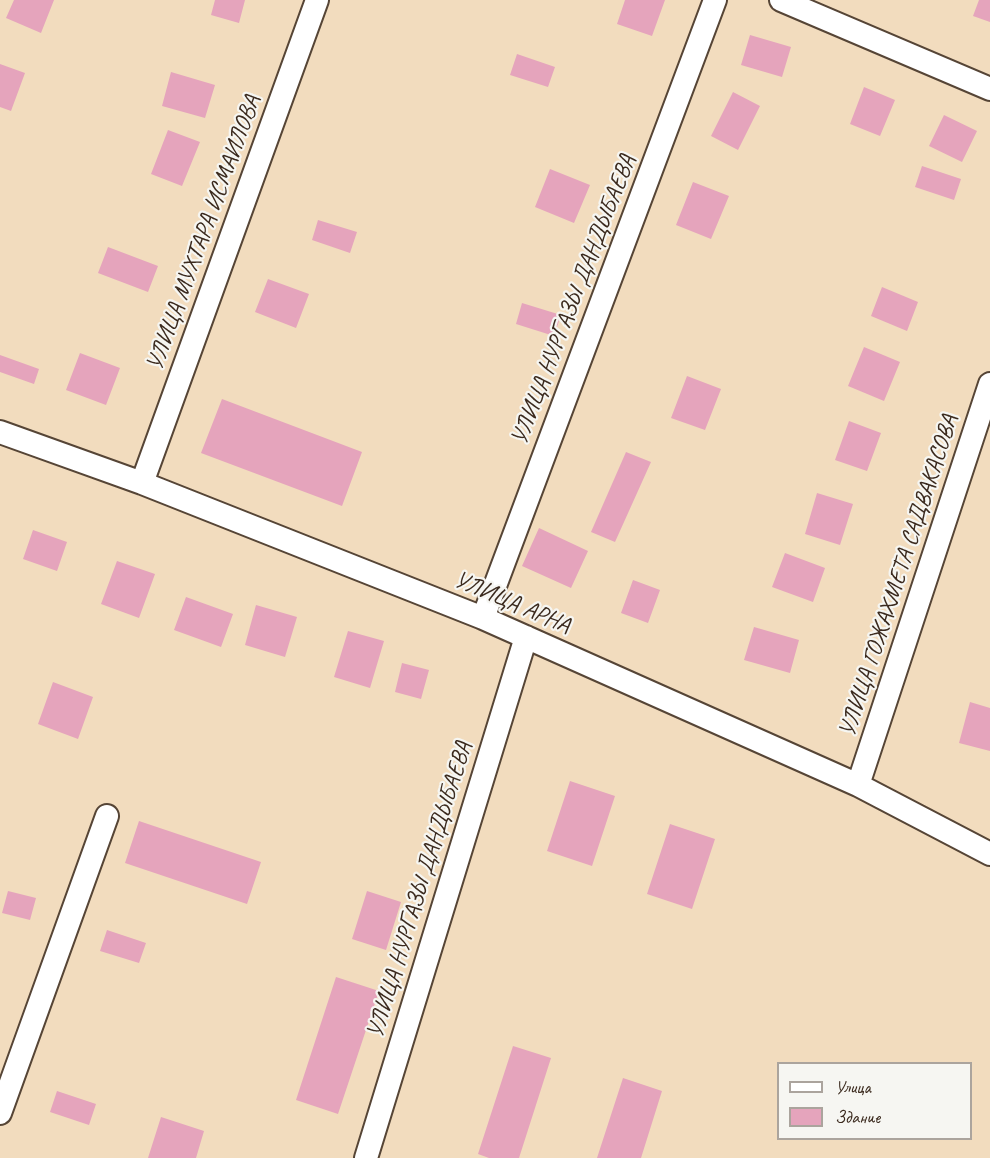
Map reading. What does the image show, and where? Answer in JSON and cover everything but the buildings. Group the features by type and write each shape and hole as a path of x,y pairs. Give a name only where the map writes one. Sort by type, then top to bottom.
{"street":[{"name":"УЛИЦА МУХТАРА ИСМАИЛОВА","path":"142,483 317,0"},
{"name":"УЛИЦА НУРГАЗЫ ДАНДЫБАЕВА","path":"483,618 715,0"},
{"path":"781,0 990,89"},
{"name":"УЛИЦА ГОЖАХМЕТА САДВАКАСОВА","path":"858,785 990,384"},
{"name":"УЛИЦА АРНА","path":"0,432 142,483 483,618 858,785 990,854"},
{"name":"УЛИЦА НУРГАЗЫ ДАНДЫБАЕВА","path":"366,1158 526,637"},
{"path":"0,1113 107,816"}]}
